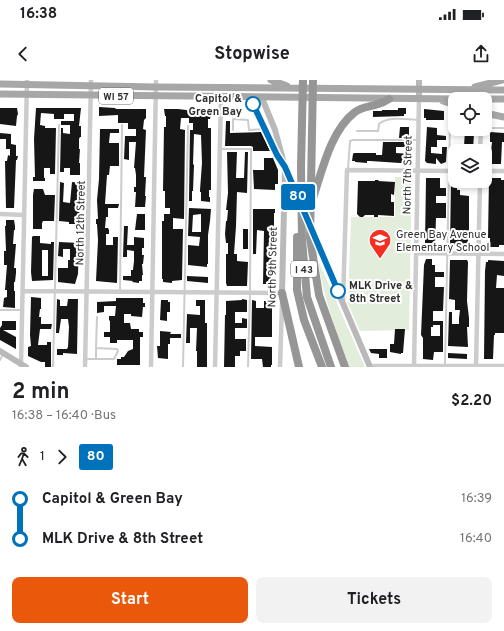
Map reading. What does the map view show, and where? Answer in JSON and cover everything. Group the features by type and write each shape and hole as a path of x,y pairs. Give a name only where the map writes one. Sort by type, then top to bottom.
{"highway":[{"name":"I 43","path":"303,80 301,166 302,240 307,297 332,367"},
{"name":"I 43","path":"313,80 310,238 319,295 345,367"},
{"path":"310,209 327,157 337,133 347,119 365,107 379,104 389,99"},
{"path":"301,166 297,248 297,290 304,320 322,367"},
{"path":"282,293 299,367"}],"main road":[{"path":"204,87 214,80"},
{"path":"242,80 277,155 285,167"},
{"path":"254,80 275,130 285,167 370,366"},
{"path":"270,80 291,88"},
{"name":"North 7th Street","path":"419,80 419,99"},
{"path":"465,89 482,83 502,80"},
{"name":"WI 57","path":"0,84 27,82 156,84 204,87"},
{"path":"204,87 504,90"},
{"name":"WI 57","path":"0,94 262,98"},
{"path":"262,98 448,99"},
{"path":"437,99 448,103"},
{"path":"492,99 504,100"},
{"path":"492,114 504,117"},
{"name":"North 9th Street","path":"282,293 285,167"},
{"path":"2,352 23,366"}],"street":[{"path":"23,366 22,310 27,82"},
{"name":"North 12th Street","path":"85,367 91,83"},
{"path":"151,367 156,84"},
{"path":"215,367 221,97"},
{"name":"North 7th Street","path":"414,367 419,99"},
{"path":"343,303 347,170 448,171"},
{"path":"492,171 504,171"},
{"path":"476,367 480,188"},
{"path":"0,214 24,215"},
{"path":"416,253 504,254"},
{"path":"23,291 282,293"},
{"name":"North 9th Street","path":"280,367 282,293"},
{"path":"370,366 504,366"}],"lane":[{"path":"233,130 233,119 248,120 249,130 265,129"},
{"path":"357,131 378,131 379,124 381,122 393,119 418,120"},
{"path":"53,367 59,125"},
{"path":"120,292 122,125"},
{"path":"183,367 188,126"},
{"path":"492,128 504,128"},
{"path":"348,170 350,141 418,140"},
{"path":"220,149 251,149 248,367"},
{"path":"445,366 448,171"},
{"path":"0,310 22,310"},
{"path":"96,359 97,317"},
{"path":"85,359 114,359 118,351 117,349 96,348"},
{"path":"0,360 2,352"}],"green space":[{"name":"Green Bay Avenue Elementary School","path":"395,177 412,177 409,330 360,331 348,304 351,217 395,217"},
{"path":"318,260 365,367 349,367 327,301"}],"building":[{"path":"99,107 116,109 146,109 146,118 144,120 143,129 146,130 144,177 146,177 145,207 135,207 136,192 134,192 134,187 136,187 136,175 134,168 136,142 129,142 129,160 124,159 125,136 136,136 136,129 128,129 128,123 118,123 118,115 99,116"},
{"path":"0,108 17,108 18,114 16,126 0,124"},
{"path":"36,108 81,108 79,126 81,126 81,137 79,139 80,175 70,175 70,168 64,168 64,172 60,172 61,128 63,128 63,133 70,134 70,125 61,125 61,121 74,121 74,114 64,114 64,119 54,119 54,114 41,113 40,125 45,126 45,128 56,128 55,174 50,174 50,168 44,168 45,181 33,181 33,177 35,177 34,139"},
{"path":"398,108 406,108 406,114 404,114 404,116 373,117 373,111 398,110"},
{"path":"164,109 194,111 194,109 212,109 210,119 208,119 208,128 211,128 210,202 201,201 201,135 194,134 193,191 192,201 189,201 190,130 193,130 193,123 189,123 189,118 181,118 180,129 185,130 184,219 173,218 173,229 183,229 182,280 172,281 172,283 163,282 162,279 162,221 164,221 164,214 170,214 170,208 165,208 165,191 163,191 164,127 166,127 166,116"},
{"path":"424,109 444,111 444,120 426,120 426,118 424,118"},
{"path":"226,121 230,121 230,133 261,132 270,151 253,151 253,147 251,146 225,146"},
{"path":"400,127 409,127 409,138 399,138"},
{"path":"427,127 437,128 437,135 446,136 446,140 437,140 437,147 431,147 431,153 442,154 442,147 447,147 446,162 441,164 436,158 436,164 427,163 425,161"},
{"path":"100,129 119,129 119,133 110,133 109,143 119,143 119,166 110,166 109,175 107,175 105,204 119,204 118,208 108,208 108,217 106,217 105,228 108,228 109,230 109,234 106,234 106,245 113,245 113,237 118,237 117,283 96,281 98,240 96,219 98,219 97,200"},
{"path":"492,132 504,133 501,164 492,164 492,142 490,142"},
{"path":"0,133 11,134 11,144 16,145 16,156 18,156 16,160 14,208 6,208 5,161 7,161 8,155 10,156 10,149 6,149 6,139 0,139"},
{"path":"465,136 474,136 473,144 464,144"},
{"path":"383,142 406,142 406,147 396,147 396,153 410,154 410,156 412,156 411,163 367,161 367,163 352,161 354,153 376,153 376,155 382,155"},
{"path":"227,152 237,152 236,178 244,178 245,152 248,152 247,193 237,192 234,254 237,254 237,261 248,262 247,286 227,286 226,283 226,254 228,254 228,243 226,243 225,234 228,210 226,210 228,193"},
{"path":"264,158 273,158 278,170 278,184 275,184 275,190 254,189 253,170 264,170"},
{"path":"426,178 440,178 440,188 446,188 446,196 436,196 436,203 446,203 446,218 436,218 435,246 427,246 427,243 425,243"},
{"path":"492,178 501,178 501,180 504,180 504,245 499,245 499,247 490,247 490,238 488,238 489,188 492,188"},
{"path":"375,180 395,182 394,195 391,194 391,202 394,202 394,216 378,215 378,217 374,217 374,215 365,215 360,217 357,214 358,181"},
{"path":"60,182 64,183 63,202 70,203 72,182 81,183 79,211 81,217 78,224 69,224 69,222 59,221"},
{"path":"451,188 457,188 457,190 460,190 460,195 469,196 468,246 453,245 453,247 450,247"},
{"path":"34,189 43,189 45,195 55,195 54,221 43,221 42,229 33,229"},
{"path":"189,208 211,209 208,235 207,267 188,265 188,245 199,246 200,237 188,236","holes":["201,214 201,232 192,232 193,215"]},
{"path":"253,209 275,209 271,282 269,282 269,284 263,284 264,231 257,230 256,254 253,254"},
{"path":"137,214 145,214 145,230 135,230"},
{"path":"6,220 14,220 15,226 13,244 16,244 14,268 16,268 14,282 15,308 3,307 4,298 7,297 7,290 5,290 7,265 4,265 4,251 6,251"},
{"path":"124,226 128,226 127,245 134,245 134,237 144,238 144,248 142,248 142,255 144,255 142,264 143,275 142,281 139,281 139,283 123,280 123,276 131,276 134,261 134,251 127,250 127,257 123,257"},
{"path":"243,229 248,229 248,249 243,249"},
{"path":"40,236 40,243 51,244 51,242 54,242 53,280 32,281 32,237","holes":["42,250 48,250 48,276 42,276"]},
{"path":"59,242 79,243 78,274 75,284 58,282 58,268 68,268 68,260 70,260 70,249 63,249 63,257 58,256"},
{"path":"426,259 432,259 432,265 435,265 435,272 444,272 444,277 435,277 435,287 444,287 443,311 433,311 433,321 443,321 443,352 434,352 433,360 423,359 423,338 421,335 424,265","holes":["433,325 440,325 440,336 431,336 431,327 433,327"]},
{"path":"450,260 467,260 468,262 468,347 448,346 449,312 452,312 452,324 459,324 460,310 455,310 455,300 449,299"},
{"path":"488,260 504,261 504,276 497,275 496,288 504,288 504,333 495,333 494,335 493,359 484,359 485,271 486,262 488,262"},
{"path":"187,276 208,277 208,283 187,281"},
{"path":"31,297 41,298 39,317 41,317 41,324 52,324 51,329 40,329 38,345 47,345 47,342 51,342 51,367 45,367 45,362 41,362 28,356 28,347 31,346"},
{"path":"116,298 143,298 143,303 145,303 142,317 124,314 124,323 130,323 131,329 139,329 139,332 143,332 143,337 140,337 140,365 117,365 117,359 121,359 121,357 124,357 128,351 133,349 133,340 117,340 117,343 110,343 110,337 104,337 104,332 110,332 109,316 115,316 116,306 104,306 104,312 97,313 97,302 116,301"},
{"path":"57,299 60,300 60,306 67,306 68,299 78,299 77,354 63,353 63,355 57,355 57,349 67,349 68,347 69,327 68,319 61,319 59,333 56,333"},
{"path":"242,299 247,300 247,312 235,312 235,323 242,323 242,318 247,319 247,328 235,328 235,339 246,339 246,351 240,351 240,356 235,356 235,367 224,367 226,301"},
{"path":"161,300 168,300 168,302 170,302 170,312 167,312 167,321 160,320"},
{"path":"196,300 205,300 205,323 207,323 207,367 197,367 197,328 190,328 190,343 186,343 187,314 200,315 200,306 196,306"},
{"path":"252,300 256,301 256,308 264,308 264,301 272,301 272,337 255,337 255,346 272,347 271,367 263,367 262,359 251,359"},
{"path":"2,321 16,321 16,330 3,330 16,337 16,349 0,340 0,328"},
{"path":"395,329 405,329 403,353 401,354 390,352 390,344 394,344"},
{"path":"160,331 171,332 170,334 181,334 181,338 170,338 170,344 168,344 168,359 158,358 157,346 160,346"},
{"path":"369,349 387,349 387,358 379,358 379,354 371,353"},
{"path":"448,353 467,354 467,359 448,358"}],"bus line":[{"name":"80","path":"253,104 277,155 285,167 338,291"}],"place":[{"name":"Capitol & Green Bay","path":"253,104"},
{"name":"Green Bay Avenue Elementary School","path":"380,260"},
{"name":"MLK Drive & 8th Street","path":"338,291"}]}
